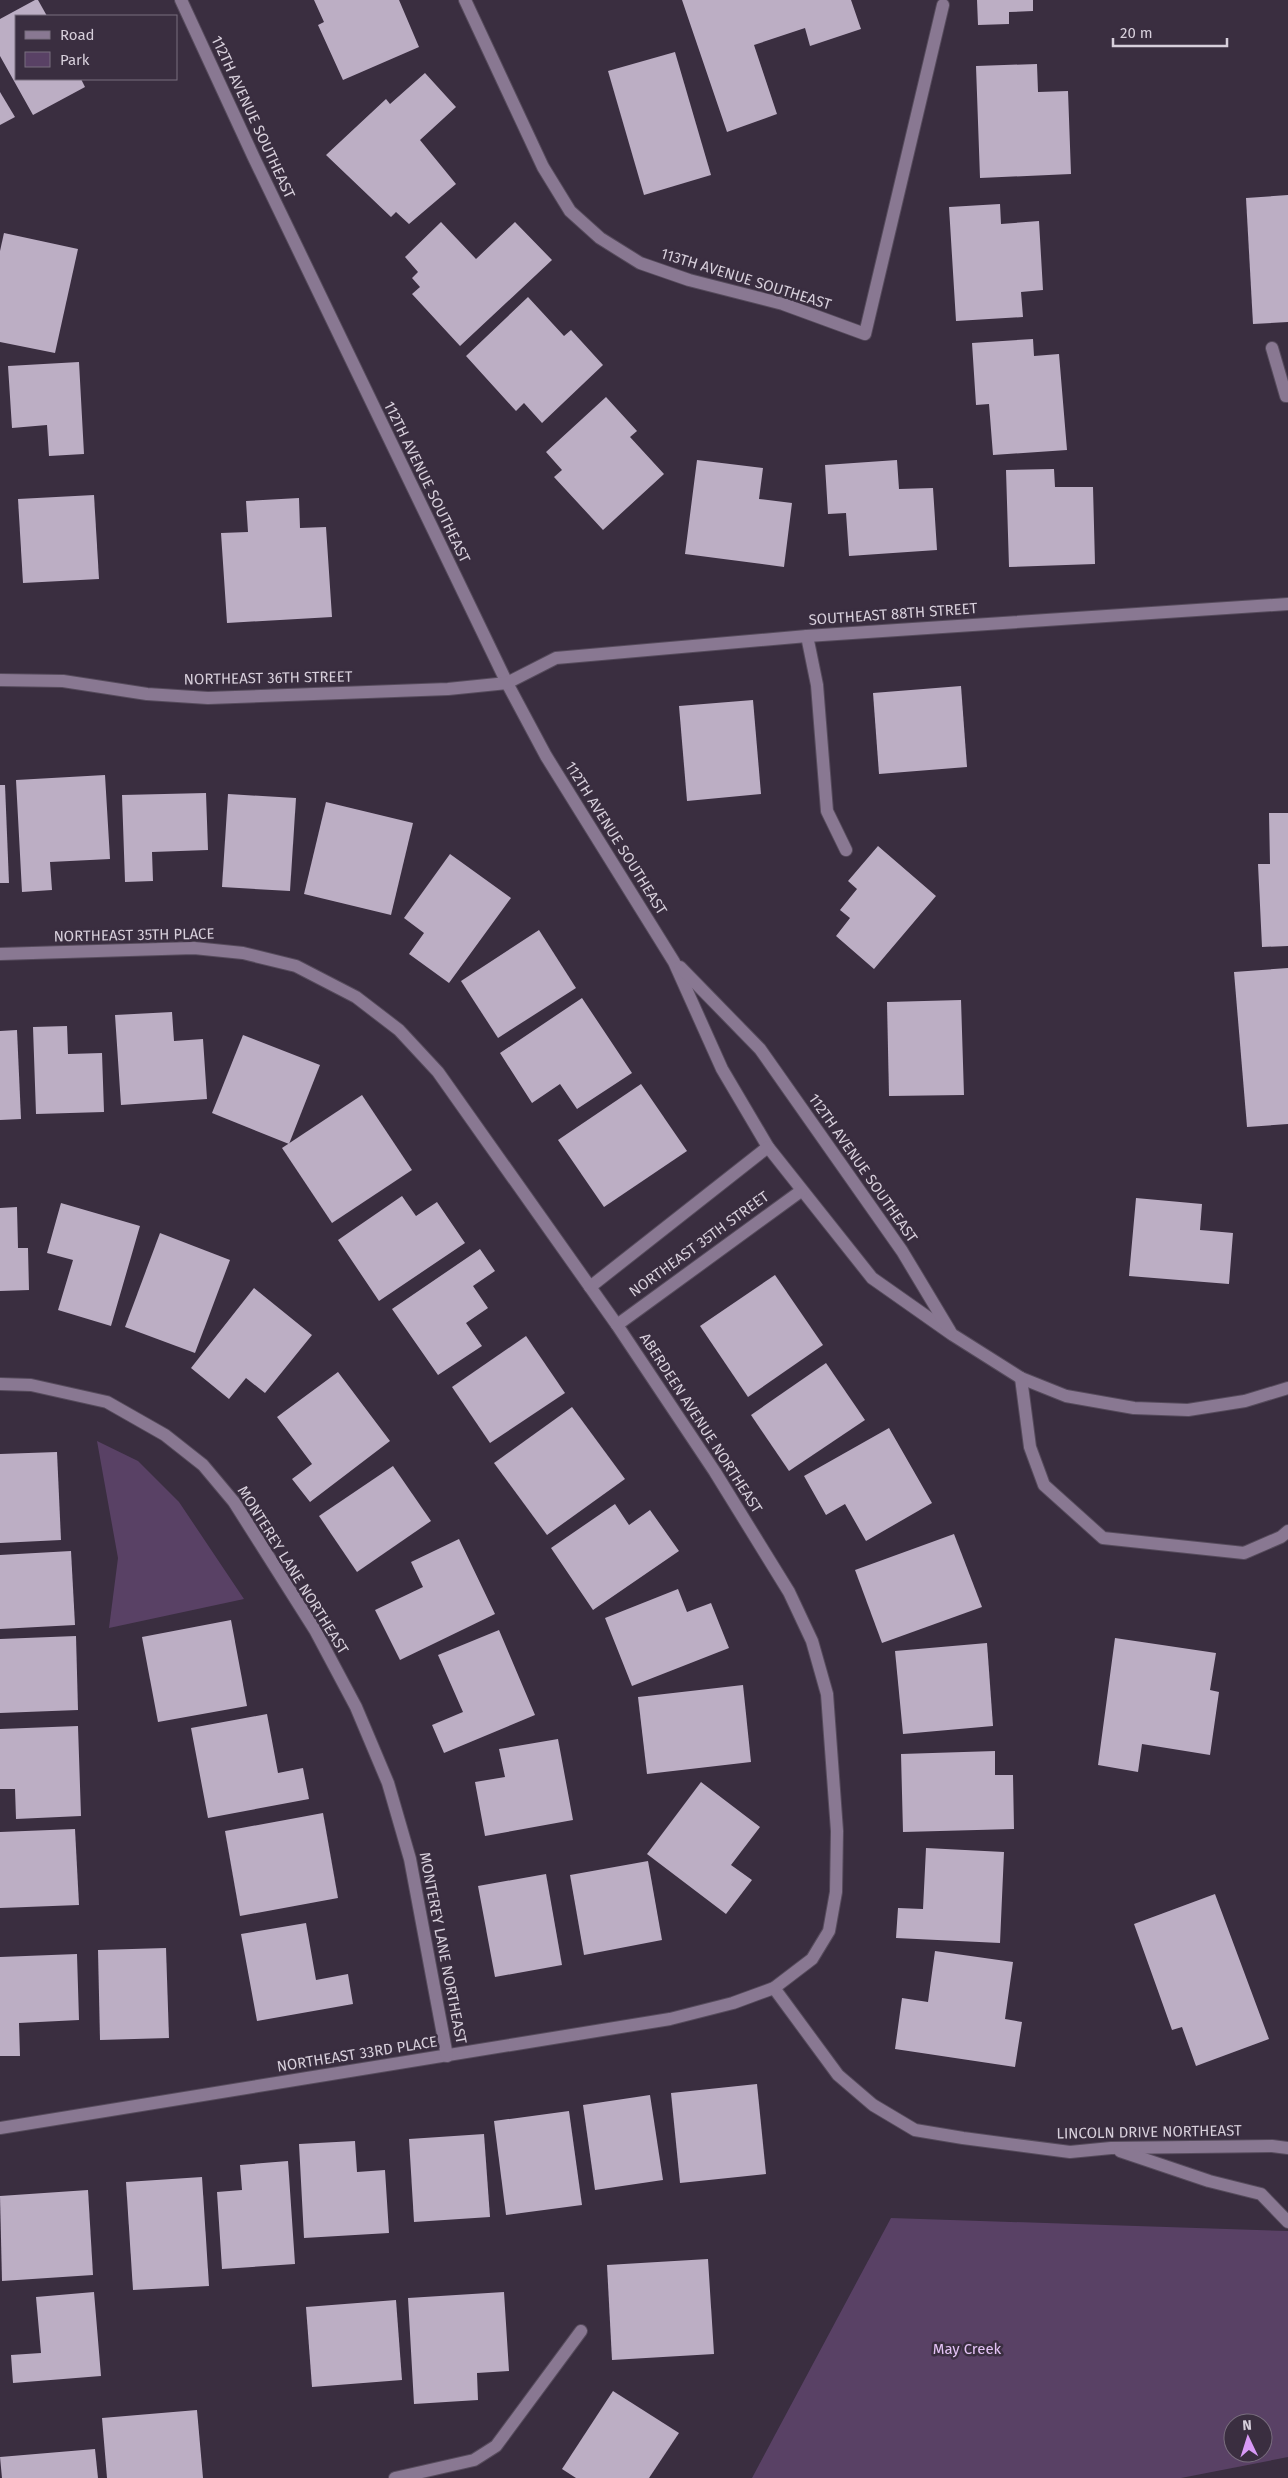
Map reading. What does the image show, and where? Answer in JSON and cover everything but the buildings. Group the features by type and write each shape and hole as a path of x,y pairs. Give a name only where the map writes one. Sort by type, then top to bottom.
{"street":[{"name":"112TH AVENUE SOUTHEAST","path":"181,0 262,176 507,683 546,756 674,962 722,1069 768,1147 801,1190 872,1278 953,1335 1021,1378 1066,1396 1134,1408 1188,1410 1245,1402 1288,1388"},
{"name":"113TH AVENUE SOUTHEAST","path":"465,0 544,167 570,211 600,238 640,263 689,280 783,304 865,334 943,5"},
{"path":"1272,348 1286,396 1288,396"},
{"name":"SOUTHEAST 88TH STREET","path":"507,683 556,658 807,636 1288,604"},
{"path":"807,636 817,685 827,811 846,850"},
{"name":"NORTHEAST 36TH STREET","path":"0,680 63,681 147,694 208,698 448,689 507,683"},
{"name":"NORTHEAST 35TH PLACE","path":"0,954 194,948 243,952 296,966"},
{"name":"112TH AVENUE SOUTHEAST","path":"674,962 760,1048 902,1251 953,1335"},
{"name":"ABERDEEN AVENUE NORTHEAST","path":"296,966 356,997 399,1030 432,1065 617,1325 715,1472 789,1592 812,1641 827,1694 837,1831 836,1892 829,1931 812,1959 774,1988"},
{"name":"NORTHEAST 35TH STREET","path":"590,1287 768,1147"},
{"name":"NORTHEAST 35TH STREET","path":"617,1325 801,1190"},
{"path":"1021,1378 1030,1447 1044,1485 1103,1538 1244,1553 1281,1537 1288,1531"},
{"name":"MONTEREY LANE NORTHEAST","path":"0,1384 31,1385 107,1402 165,1435 203,1465 234,1502 315,1630 356,1707 388,1783 410,1859 447,2056"},
{"name":"NORTHEAST 33RD PLACE","path":"0,2128 670,2019 733,2003 774,1988"},
{"name":"LINCOLN DRIVE NORTHEAST","path":"774,1988 838,2075 873,2105 915,2130 1070,2152 1111,2148 1272,2146 1288,2148"},
{"path":"1111,2148 1209,2181 1260,2194 1288,2222"},
{"path":"395,2478 474,2460 496,2446 581,2332"}],"green space":[{"path":"97,1441 138,1461 179,1502 244,1599 109,1628 118,1558"},
{"name":"May Creek","path":"891,2218 1288,2231 1288,2457 1273,2460 1273,2413 1223,2413 1223,2463 1257,2463 1181,2478 752,2478"}]}
